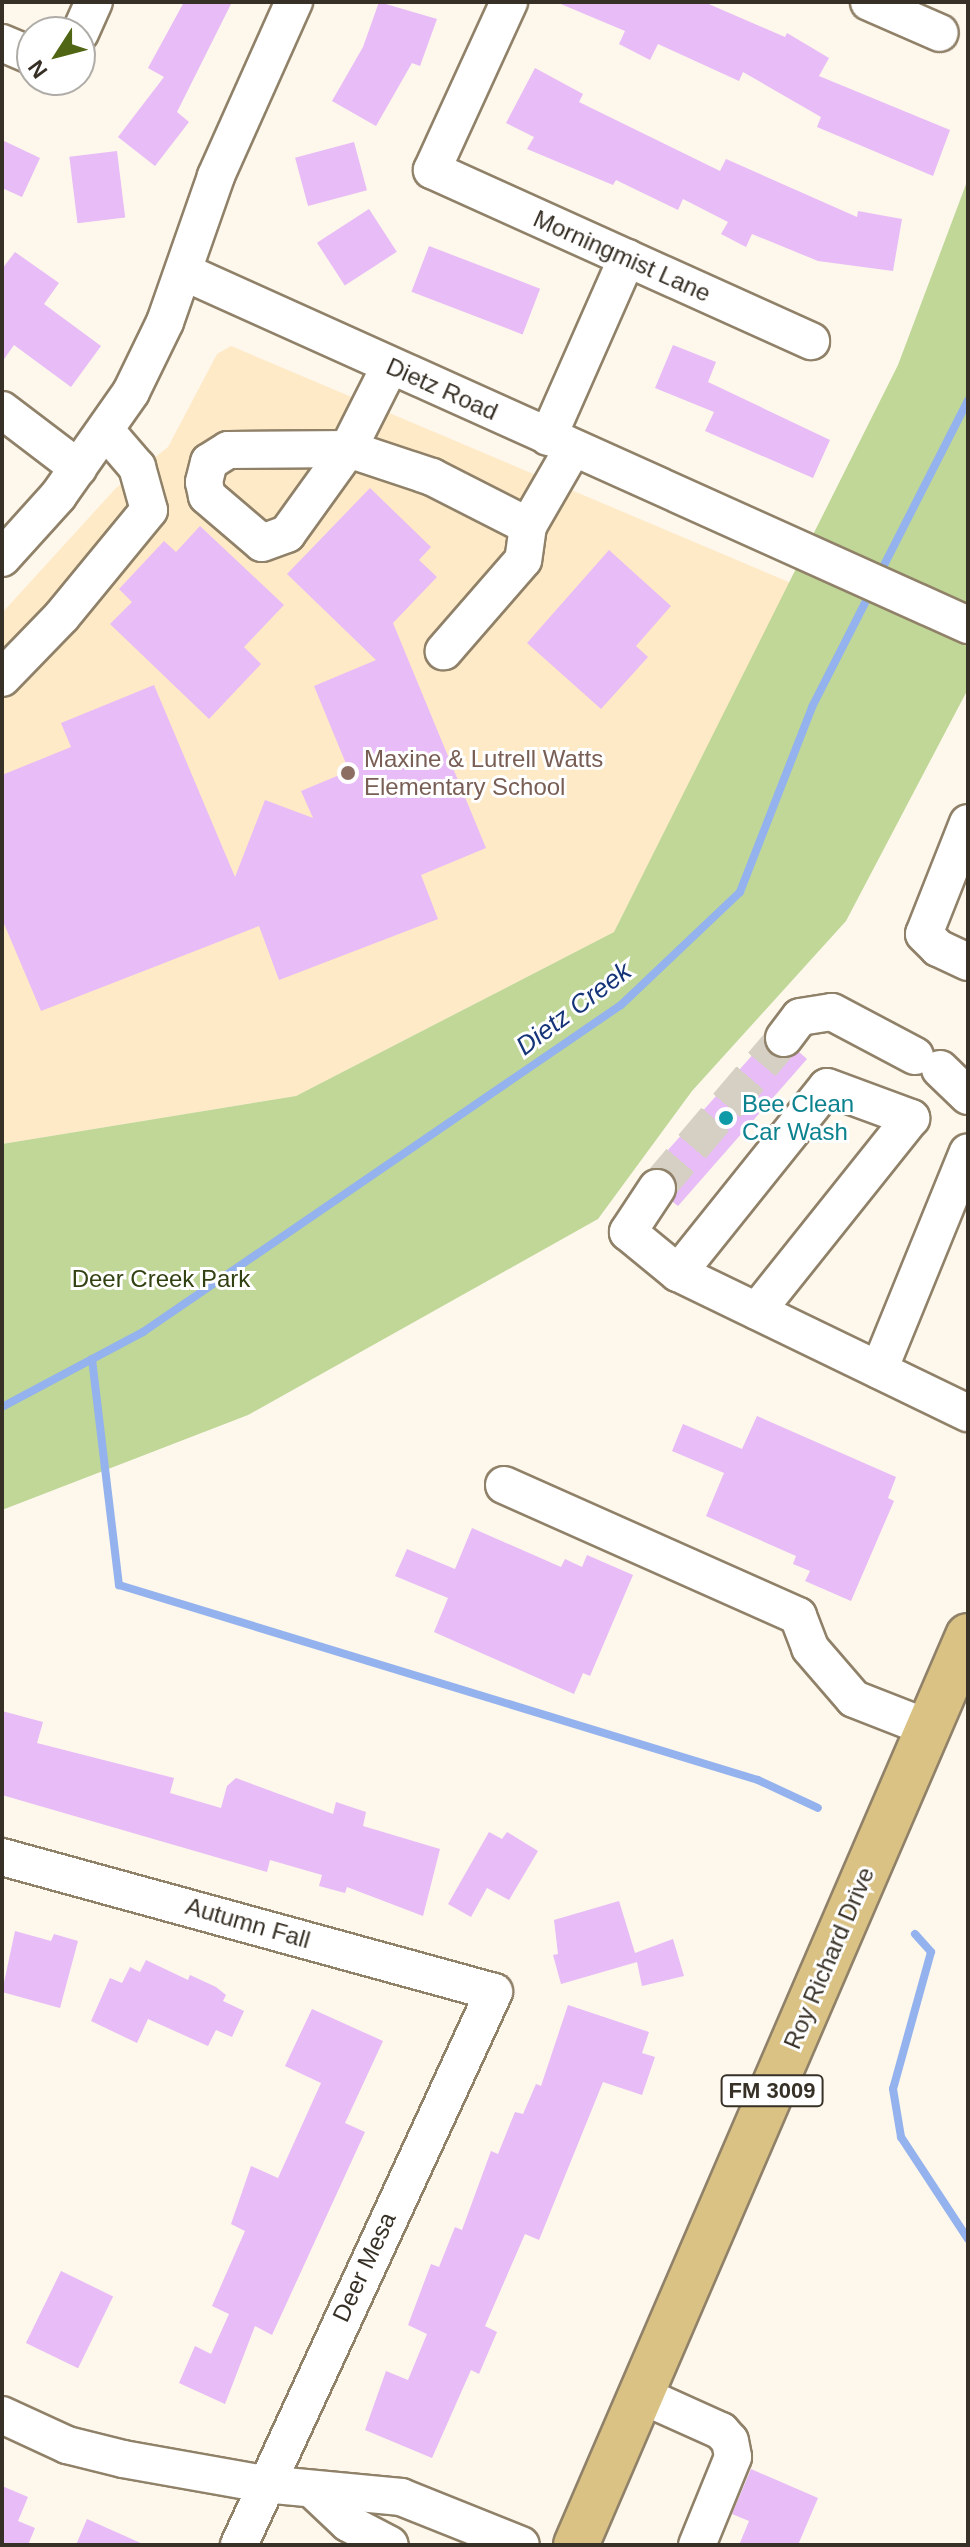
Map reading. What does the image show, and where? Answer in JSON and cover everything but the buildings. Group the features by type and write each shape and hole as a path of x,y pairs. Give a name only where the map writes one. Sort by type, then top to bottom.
{"main road":[{"name":"Roy Richard Drive","path":"576,2545 968,1636"}],"street":[{"path":"2,558 106,431 165,322 216,176 294,2"},
{"name":"Morningmist Lane","path":"509,2 432,170 811,341"},
{"path":"869,2 940,33"},
{"path":"444,651 523,560 528,526 627,258"},
{"name":"Dietz Road","path":"184,272 968,625"},
{"path":"390,366 348,449 432,477 528,526"},
{"path":"2,410 78,468"},
{"path":"2,678 62,616 149,510 137,467 106,431"},
{"path":"968,823 924,934 938,948 968,962"},
{"path":"784,1038 800,1017 832,1012 928,1062 968,1096"},
{"path":"678,1273 827,1087 911,1118 757,1311"},
{"path":"879,1370 968,1152"},
{"path":"657,1188 628,1232 678,1273 968,1413"},
{"path":"504,1485 798,1616 810,1648 854,1699 928,1728"},
{"name":"Autumn Fall","path":"2,1857 494,1992"},
{"name":"Deer Mesa","path":"239,2545 264,2484 494,1992"},
{"path":"641,2395 721,2431 730,2441 733,2457 697,2545"},
{"path":"2,2415 67,2445 264,2484 401,2497 521,2545"},
{"path":"313,2490 348,2523 390,2545"}],"shaded area":[{"name":"Maxine & Lutrell Watts Elementary School","path":"231,346 791,583 614,932 296,1096 2,1144 2,613 116,488 168,447 217,354"}],"green space":[{"name":"Deer Creek Park","path":"968,179 968,689 846,921 692,1091 598,1219 248,1415 2,1510 2,1144 296,1096 614,932 898,365"}],"waterway":[{"name":"Dietz Creek","path":"879,575 968,400"},
{"name":"Dietz Creek","path":"2,1407 143,1332 621,1005 740,892 812,707 871,591"},
{"path":"92,1359 119,1585 758,1780 818,1808"},
{"path":"915,1934 931,1952 893,2089 901,2137 968,2239"}],"tunnel":[{"path":"657,1188 784,1038"}],"place":[{"name":"Maxine & Lutrell Watts Elementary School","path":"348,773"},
{"name":"Bee Clean Car Wash","path":"726,1118"}]}
